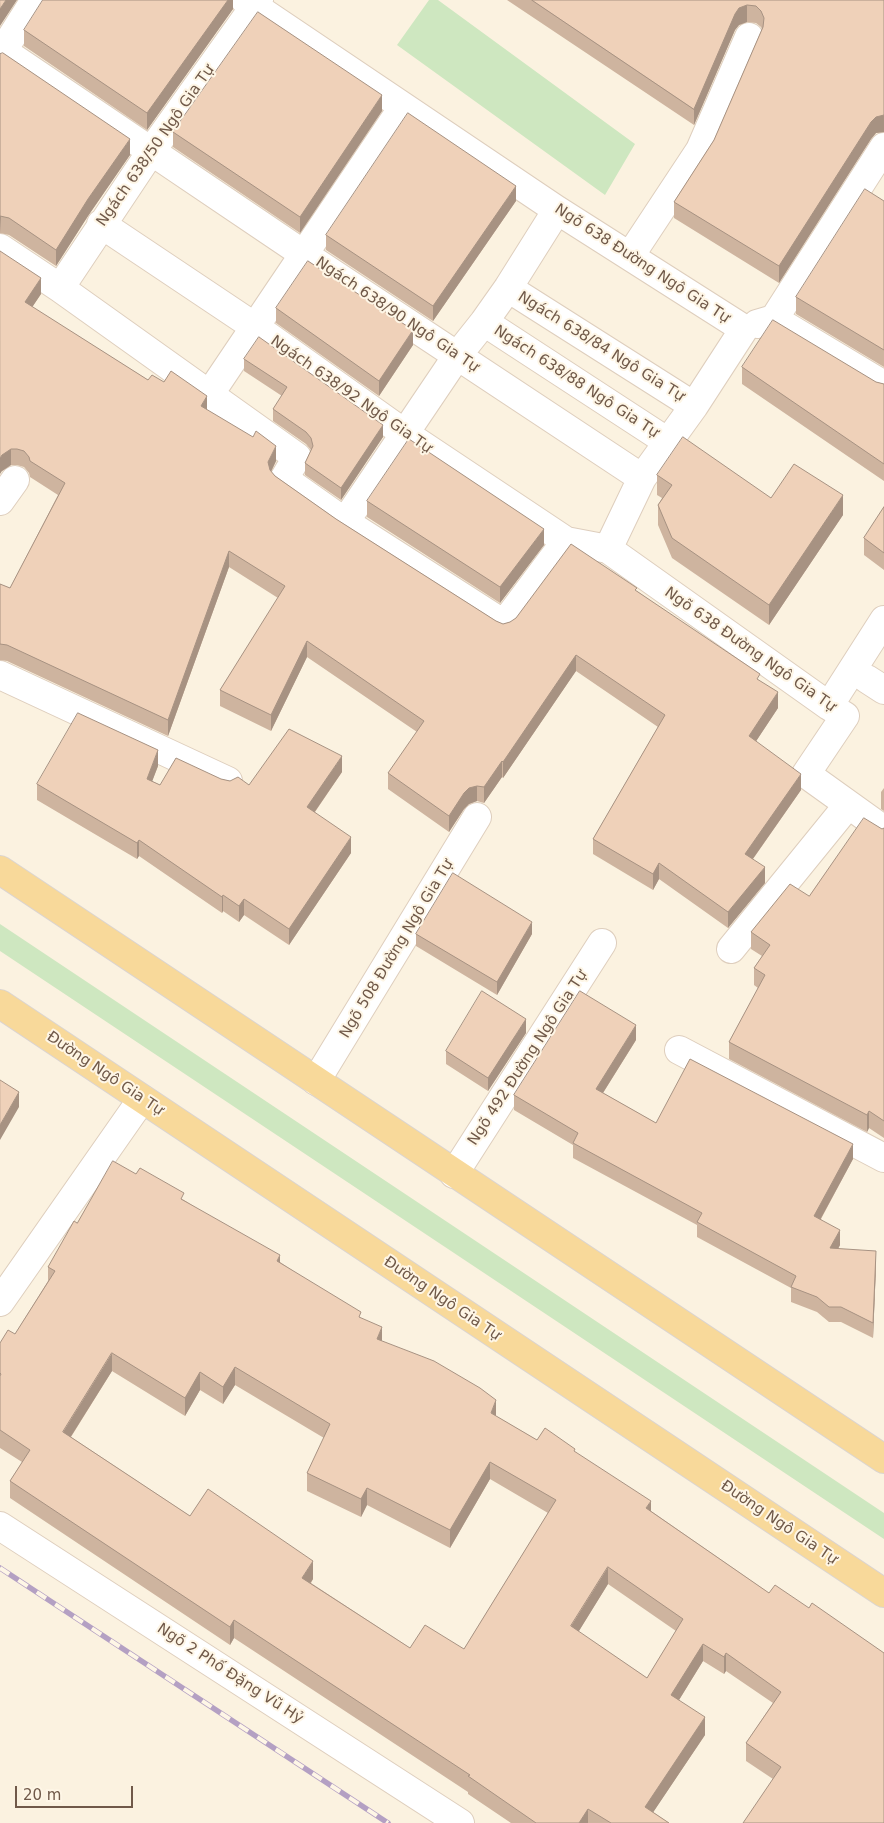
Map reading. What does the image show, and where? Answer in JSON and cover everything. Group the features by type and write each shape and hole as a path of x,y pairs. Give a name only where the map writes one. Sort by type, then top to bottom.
{"main road":[{"path":"0,870 884,1459"},
{"name":"Đường Ngô Gia Tự","path":"0,1004 884,1593"}],"street":[{"path":"1,52 35,0"},
{"name":"Ngõ 638 Đường Ngô Gia Tự","path":"253,2 403,107 556,210 744,329 694,406 642,478 608,549 837,711 806,774 884,830"},
{"name":"Ngách 638/50 Ngô Gia Tự","path":"60,288 101,224 253,2"},
{"path":"630,256 700,150 749,36"},
{"name":"Ngách 638/90 Ngô Gia Tự","path":"1,52 152,150 457,356 642,478"},
{"path":"209,395 403,107"},
{"path":"744,329 774,319 884,149"},
{"path":"345,522 457,356 508,288 556,210"},
{"name":"Ngách 638/92 Ngô Gia Tự","path":"101,224 255,327 404,433 566,541 608,549"},
{"path":"0,248 60,288 297,457 284,479 345,522 504,624 566,541"},
{"name":"Ngách 638/84 Ngô Gia Tự","path":"508,288 694,406"},
{"path":"774,319 884,385"},
{"name":"Ngách 638/88 Ngô Gia Tự","path":"484,322 668,442"},
{"path":"837,711 884,620"},
{"path":"837,711 876,685 884,653"},
{"path":"0,675 228,781"},
{"path":"731,949 848,805"},
{"name":"Ngõ 508 Đường Ngô Gia Tự","path":"316,1081 477,817"},
{"name":"Ngõ 492 Đường Ngô Gia Tự","path":"454,1174 602,943"},
{"path":"679,1050 884,1158"},
{"path":"0,1302 142,1099"},
{"name":"Ngõ 2 Phố Đặng Vũ Hỷ","path":"0,1526 460,1823"}],"green space":[{"path":"429,0 438,0 635,144 605,195 397,45"},
{"path":"0,924 884,1513 884,1539 0,951"}],"building":[{"path":"0,0 6,0 0,9"},
{"path":"43,0 228,0 147,113 24,30"},
{"path":"532,0 884,0 884,115 876,117 871,122 779,266 674,202 714,140 763,27 764,18 761,11 756,6 747,5 739,8 694,109"},
{"path":"258,12 382,95 300,217 173,132"},
{"path":"3,53 130,139 88,199 56,250 9,218 0,216 0,54"},
{"path":"408,113 516,186 433,306 326,235"},
{"path":"865,189 884,201 884,350 796,297"},
{"path":"0,251 41,278 25,302 148,380 152,375 164,382 171,371 207,396 201,406 253,437 256,431 276,446 268,462 270,470 275,476 336,519 496,621 503,624 516,618 571,544 637,588 635,590 760,674 757,679 778,692 749,736 801,774 745,854 765,867 728,912 659,863 653,874 593,839 665,715 576,655 484,787 469,788 449,816 388,773 424,721 307,641 271,715 220,690 285,586 229,551 168,720 7,645 0,644 0,584 10,588 65,483 30,461 24,451 11,449 0,458"},
{"path":"308,261 413,330 379,381 276,308"},
{"path":"773,320 876,382 884,384 884,464 742,367"},
{"path":"259,337 383,425 341,488 305,463 313,446 311,438 306,432 273,409 287,387 244,359"},
{"path":"683,437 771,498 794,464 843,495 769,605 672,538 658,505 672,485 657,475"},
{"path":"409,439 544,529 500,587 367,501"},
{"path":"884,507 884,553 864,538"},
{"path":"78,713 158,750 147,779 160,785 176,758 221,779 230,781 238,777 249,785 289,729 342,756 307,807 351,837 289,929 244,899 239,906 223,895 222,897 139,840 137,843 37,784"},
{"path":"864,818 882,829 884,828 884,1121 869,1111 867,1115 729,1042 765,975 754,968 770,945 751,932 790,884 809,896"},
{"path":"453,873 532,922 497,982 416,934"},
{"path":"482,991 526,1019 488,1078 446,1051"},
{"path":"580,991 636,1025 596,1089 656,1123 690,1059 853,1144 814,1216 840,1230 830,1248 876,1251 873,1323 841,1307 829,1307 817,1297 791,1287 796,1276 697,1222 702,1213 573,1143 578,1133 514,1095"},
{"path":"0,1080 19,1092 0,1125"},
{"path":"113,1161 136,1174 140,1168 184,1193 181,1199 280,1255 277,1261 361,1312 359,1317 382,1327 377,1339 434,1361 480,1388 496,1400 491,1413 537,1440 545,1428 575,1449 574,1451 651,1501 646,1508 769,1593 775,1585 809,1608 812,1603 884,1653 884,1823 743,1823 781,1767 746,1743 781,1692 726,1653 724,1657 703,1644 671,1695 705,1717 645,1807 669,1823 611,1823 588,1809 579,1823 536,1823 468,1776 470,1775 234,1620 230,1627 10,1481 30,1450 0,1430 0,1343 8,1330 15,1334 55,1271 48,1267 74,1221 77,1223","holes":["112,1353 185,1398 200,1372 223,1387 235,1367 330,1424 307,1473 361,1499 367,1488 450,1530 490,1462 556,1500 464,1649 425,1625 410,1648 302,1578 313,1561 208,1489 190,1516 63,1432","608,1567 683,1619 647,1678 571,1626"]}],"railway":[{"path":"0,1568 388,1823"}]}
